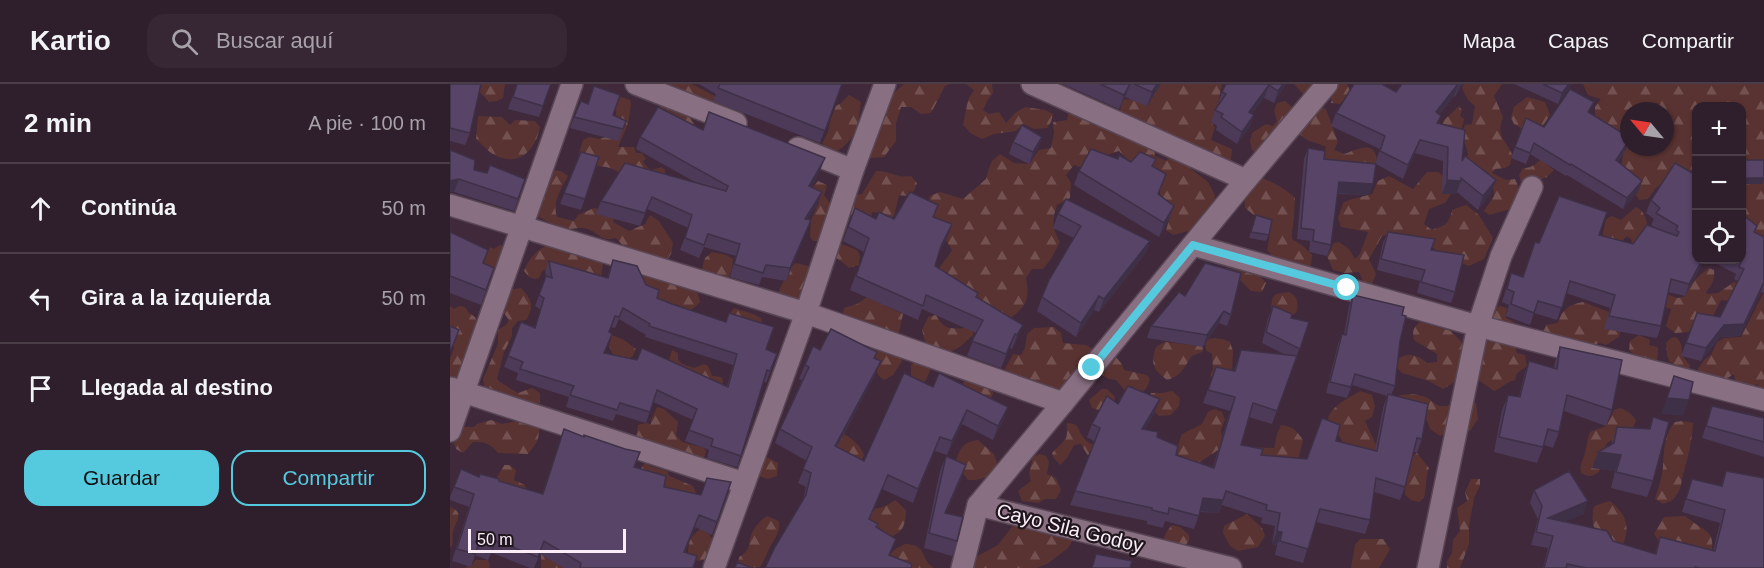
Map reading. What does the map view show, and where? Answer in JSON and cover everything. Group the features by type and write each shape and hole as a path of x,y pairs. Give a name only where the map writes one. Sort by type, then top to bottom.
{"street":[{"path":"450,431 457,390 522,227 572,84"},
{"path":"636,84 756,131"},
{"path":"714,568 807,313 853,170 885,84"},
{"path":"1032,84 1246,180"},
{"path":"962,568 978,505 1327,84"},
{"path":"777,140 853,170"},
{"path":"1428,568 1478,326 1501,256 1532,187"},
{"path":"450,205 807,313 1063,404"},
{"path":"1193,245 1478,326 1764,400"},
{"path":"457,390 744,483"},
{"name":"Cayo Sila Godoy","path":"978,505 1232,568"}],"green space":[{"path":"461,84 505,84 503,98 489,102 478,90"},
{"path":"667,84 692,84 730,106 727,110 691,99 689,93 667,89"},
{"path":"904,84 949,84 945,86 931,113 921,114 911,107 901,107 896,123 896,141 884,157 870,158 876,126 883,108"},
{"path":"966,84 992,84 993,93 983,110 989,114 999,112 1006,123 1015,113 1025,107 1045,110 1053,114 1051,122 1047,128 1034,129 1023,124 1016,131 994,134 982,139 972,134 963,125 968,100 974,90"},
{"path":"1161,84 1222,84 1211,122 1215,127 1211,140 1232,149 1231,159 1221,173 1205,154 1161,133 1154,138 1155,156 1166,161 1176,151 1185,153 1191,169 1208,182 1215,195 1214,206 1192,230 1173,235 1166,230 1169,220 1159,206 1160,189 1158,184 1151,179 1153,172 1129,161 1119,151 1106,156 1096,165 1086,163 1084,168 1074,165 1066,175 1071,183 1070,198 1057,205 1054,220 1055,232 1060,242 1043,269 1032,269 1026,278 1027,299 1022,308 1012,317 1006,321 1001,316 989,313 978,304 977,296 953,286 945,288 940,283 937,278 938,269 952,250 928,210 930,196 940,192 963,199 986,179 992,161 1000,154 1014,163 1029,164 1039,150 1051,148 1053,122 1067,120 1072,97 1086,98 1087,104 1110,123 1151,137 1134,126 1120,112 1122,100 1133,99 1147,106"},
{"path":"1294,84 1347,84 1350,91 1340,104 1331,103 1331,95 1304,95"},
{"path":"1464,84 1502,84 1494,96 1503,117 1500,129 1502,137 1512,154 1510,165 1495,169 1492,173 1506,180 1515,179 1519,188 1510,209 1489,215 1484,211 1494,196 1493,188 1463,161 1468,155 1463,130 1465,125 1472,124 1475,106 1468,100 1462,88"},
{"path":"1583,84 1764,84 1764,246 1746,232 1746,102 1692,102 1692,181 1671,176 1656,188 1648,199 1639,200 1621,170 1623,156 1674,156 1674,102 1620,102 1620,136 1595,125 1595,107 1601,99 1588,95"},
{"path":"849,95 861,102 857,126 848,142 834,153 822,144 836,106"},
{"path":"621,97 630,100 631,105 628,124 618,147 634,147 636,153 642,153 646,159 643,161 645,165 651,170 662,167 665,170 665,177 622,176 607,167 575,167 583,140 589,137 599,139 606,137 616,117 615,103"},
{"path":"1527,97 1545,102 1550,115 1533,136 1519,135 1521,128 1514,124 1511,118 1514,107"},
{"path":"1285,101 1293,108 1256,153 1252,150 1250,141 1252,133 1266,124 1273,126 1277,121 1274,111 1277,103"},
{"path":"662,104 681,107 682,114 695,124 691,128 659,108"},
{"path":"1319,106 1326,109 1338,142 1334,150 1344,154 1361,148 1370,148 1377,157 1372,168 1328,167 1323,158 1326,147 1309,141 1299,133"},
{"path":"1459,106 1462,110 1460,116 1464,119 1461,131 1442,125 1444,120"},
{"path":"478,116 502,117 510,125 515,120 535,121 540,127 535,143 518,158 503,158 495,155 476,139"},
{"path":"1544,156 1550,158 1546,164 1554,170 1547,177 1523,187 1519,175 1523,168 1532,166"},
{"path":"551,170 561,171 568,176 556,201 557,217 574,221 578,215 594,208 615,213 613,222 629,231 645,224 650,215 659,221 673,243 671,254 665,263 626,249 616,238 602,238 584,228 561,227 537,216"},
{"path":"876,171 911,176 917,183 914,191 906,196 899,195 894,216 890,219 872,212 870,223 852,217 847,209 855,195 862,194"},
{"path":"1427,172 1438,172 1447,178 1451,194 1445,203 1429,209 1424,224 1432,230 1440,227 1448,222 1452,210 1466,205 1479,215 1493,238 1484,259 1469,266 1449,258 1412,235 1394,233 1382,236 1369,259 1376,274 1372,284 1363,281 1359,272 1345,273 1333,270 1327,256 1334,243 1339,242 1349,249 1355,259 1360,254 1368,232 1341,227 1338,218 1343,203 1372,194 1378,181 1389,176 1413,189"},
{"path":"1260,178 1278,186 1295,198 1292,239 1312,255 1311,265 1307,270 1275,259 1267,250 1271,224 1259,219 1245,208 1244,193"},
{"path":"818,181 827,185 824,195 831,205 822,241 813,241 810,237 811,220 819,202 807,193"},
{"path":"1636,207 1641,210 1647,222 1646,234 1641,239 1632,244 1631,239 1627,236 1616,247 1602,237 1606,219 1612,216 1621,220"},
{"path":"836,242 857,250 860,256 859,265 849,268 831,255"},
{"path":"500,245 508,248 493,276 485,275 484,264 490,247 494,249"},
{"path":"547,245 580,250 583,258 603,263 601,277 549,269 543,270 539,278 529,277 524,271 528,263"},
{"path":"712,252 733,259 729,277 719,278 702,269 705,258"},
{"path":"796,263 808,266 812,272 810,281 798,302 778,295 784,280"},
{"path":"1227,268 1260,276 1266,283 1262,292 1251,291 1240,280 1231,280 1224,272"},
{"path":"1709,268 1714,270 1714,276 1707,294 1718,293 1734,282 1751,292 1756,299 1748,314 1731,301 1721,300 1712,318 1692,325 1689,332 1675,333 1666,326 1671,309 1661,306 1660,292 1678,298 1685,296 1695,280"},
{"path":"659,275 674,285 688,285 698,294 700,302 683,313 671,303 655,301 635,282 644,276"},
{"path":"521,288 530,300 531,311 526,320 518,321 512,328 512,336 504,352 497,379 518,393 532,388 540,393 540,402 534,406 504,394 485,390 483,379 498,344 498,330 509,320 503,312 508,290"},
{"path":"1289,292 1297,300 1297,311 1286,317 1271,309 1272,299 1276,294"},
{"path":"1764,292 1764,392 1757,384 1746,388 1737,387 1734,374 1718,380 1700,378 1698,369 1711,355 1717,342 1724,338 1741,337"},
{"path":"867,297 903,314 898,337 902,361 893,375 884,380 878,375 874,361 856,348 867,327 855,322 850,316 843,315 844,308 857,304"},
{"path":"1583,302 1609,312 1620,332 1619,337 1606,345 1599,343 1590,346 1542,334 1546,325 1558,323 1567,308"},
{"path":"450,306 454,309 459,306 465,307 475,317 478,324 459,381 450,390 450,359 454,348 450,337"},
{"path":"1499,306 1507,308 1506,318 1514,322 1517,353 1525,355 1527,366 1517,373 1515,380 1494,391 1473,376 1483,342 1492,338 1492,317"},
{"path":"734,308 762,319 761,327 728,316"},
{"path":"936,315 939,321 947,327 973,328 973,335 961,346 951,351 926,345 922,330 928,317"},
{"path":"1420,322 1451,331 1467,348 1459,377 1443,389 1429,381 1402,373 1396,367 1396,360 1408,355 1416,356 1427,363 1437,362 1437,354 1414,340 1414,330"},
{"path":"1054,327 1061,333 1063,343 1086,345 1094,350 1058,395 1012,381 1005,369 1013,354 1021,355 1025,348 1027,334 1034,328"},
{"path":"612,335 636,349 633,356 627,360 613,355 609,346"},
{"path":"1639,335 1650,340 1649,345 1657,347 1657,360 1639,359 1629,350 1630,341"},
{"path":"1676,337 1681,346 1682,356 1690,365 1690,371 1678,371 1677,366 1670,362 1667,355 1666,343"},
{"path":"1214,338 1230,342 1233,351 1232,373 1215,381 1210,375 1213,369 1212,354 1206,350 1205,343"},
{"path":"1165,342 1202,346 1203,350 1192,356 1179,374 1167,380 1159,373 1153,362 1156,347"},
{"path":"672,350 678,353 678,360 682,364 694,368 704,364 708,366 712,376 721,377 723,380 721,393 668,363"},
{"path":"1114,355 1124,370 1147,375 1150,379 1143,391 1130,396 1116,380 1099,373"},
{"path":"916,360 932,366 924,382 924,388 911,379 911,365"},
{"path":"968,376 991,378 993,394 988,404 962,385"},
{"path":"1102,389 1107,389 1115,397 1114,404 1104,410 1092,408 1089,400"},
{"path":"1172,391 1180,398 1179,406 1171,415 1159,416 1147,402 1151,393"},
{"path":"1360,391 1372,395 1375,406 1372,417 1365,421 1376,445 1387,450 1384,456 1346,447 1338,434 1329,431 1328,417 1332,411"},
{"path":"1414,394 1426,397 1439,406 1468,400 1476,403 1478,419 1470,431 1453,430 1440,436 1430,429 1428,422 1420,412 1389,398"},
{"path":"657,407 664,409 678,422 676,435 682,442 704,448 706,451 703,460 675,454 677,449 657,447 646,438 636,438 638,425 651,424"},
{"path":"1621,408 1636,420 1632,429 1622,437 1608,442 1603,450 1599,472 1590,476 1581,473 1590,432 1606,426 1614,410"},
{"path":"1214,409 1222,412 1225,420 1218,450 1197,464 1173,459 1182,434 1202,424 1208,412"},
{"path":"491,420 502,424 523,420 538,423 539,436 528,454 498,453 490,445 481,442 473,442 463,453 456,449 454,444 461,427 474,427"},
{"path":"1675,422 1693,423 1690,449 1678,492 1673,500 1663,504 1655,499 1662,475 1665,443 1671,427"},
{"path":"1067,423 1076,425 1086,440 1097,446 1097,462 1088,456 1081,444 1074,445 1060,465 1053,457 1052,453 1066,438"},
{"path":"1281,425 1294,430 1303,440 1298,460 1270,466 1251,447 1274,448"},
{"path":"836,430 856,443 864,455 859,468 851,472 827,435"},
{"path":"978,440 994,454 997,463 986,477 968,480 955,463 962,447 968,442"},
{"path":"1417,453 1429,468 1424,498 1419,502 1405,495 1408,467"},
{"path":"1040,454 1046,456 1049,462 1047,474 1056,478 1061,490 1056,499 1045,499 1038,503 1022,501 1018,491 1031,481 1029,473 1033,457"},
{"path":"766,457 778,463 777,476 768,479 756,475 761,458"},
{"path":"645,463 667,471 669,476 693,486 697,495 673,496 639,471"},
{"path":"504,465 509,465 516,470 514,480 525,485 526,490 495,481"},
{"path":"1471,479 1480,479 1480,485 1474,498 1469,526 1469,544 1460,568 1447,568 1453,540 1460,531 1457,508 1467,501 1465,492"},
{"path":"836,500 873,509 895,500 906,510 904,525 899,532 886,539"},
{"path":"1610,501 1623,515 1626,526 1623,544 1614,547 1599,535 1593,521 1594,506"},
{"path":"450,507 455,509 459,515 450,547"},
{"path":"1247,514 1262,528 1265,536 1258,547 1238,551 1230,546 1223,533 1224,526"},
{"path":"767,516 779,521 777,535 760,567 742,568 738,563 739,557 748,548 751,535 756,527"},
{"path":"1685,516 1709,533 1712,543 1710,562 1660,543 1654,534 1664,517"},
{"path":"1015,523 1064,526 1073,540 1068,548 1047,564 1036,568 968,568 974,558 998,545"},
{"path":"1172,525 1180,527 1189,535 1189,541 1184,547 1167,543 1164,538"},
{"path":"700,529 708,532 716,546 708,559 698,561 688,554 688,550 692,537"},
{"path":"1360,539 1383,539 1390,549 1379,568 1351,568 1355,545"},
{"path":"905,544 918,547 934,568 889,568 888,559 891,553"},
{"path":"541,553 562,561 564,568 541,568"},
{"path":"475,560 488,560 490,566 489,568 466,568 471,567"}],"building":[{"path":"450,84 481,84 470,133 450,128"},
{"path":"517,84 551,84 543,106 513,97"},
{"path":"720,84 842,84 825,131 718,88"},
{"path":"1100,84 1130,84 1124,95"},
{"path":"1134,84 1157,84 1152,92"},
{"path":"1226,84 1283,84 1278,91 1269,85 1249,112 1254,115 1242,132 1221,117 1223,114 1215,110 1226,94 1222,92"},
{"path":"1354,84 1382,84 1396,92 1402,84 1458,84 1436,112 1441,116 1437,123 1465,130 1462,161 1465,156 1496,180 1483,196 1461,178 1461,181 1447,180 1448,147 1420,140 1408,165 1380,151 1385,136 1336,113"},
{"path":"1543,84 1569,84 1562,93"},
{"path":"594,86 620,95 613,115 626,121 623,129 574,117 581,101 588,104"},
{"path":"1570,89 1594,102 1588,112 1620,132 1620,154 1616,160 1642,181 1627,198 1534,143 1530,153 1515,147 1526,118 1544,127"},
{"path":"658,107 703,130 709,112 825,158 809,186 822,192 805,219 811,220 790,268 766,265 763,273 734,264 740,244 708,234 704,245 685,238 692,215 652,197 645,213 601,201 625,163 726,191 728,186 640,137"},
{"path":"1022,125 1042,137 1033,152 1013,142"},
{"path":"1308,148 1325,151 1324,159 1376,164 1373,184 1339,182 1331,245 1313,241 1314,230 1301,228"},
{"path":"1091,149 1118,159 1119,155 1131,162 1140,152 1156,159 1152,166 1166,174 1158,194 1174,206 1164,223 1079,171"},
{"path":"450,150 475,160 474,170 487,173 490,165 525,179 518,199 459,179 450,181"},
{"path":"581,152 599,157 585,199 564,193"},
{"path":"1746,160 1764,160 1764,178 1746,178"},
{"path":"1675,163 1692,173 1692,264 1700,264 1689,284 1671,279 1661,326 1609,316 1615,295 1570,281 1562,308 1538,301 1534,313 1511,304 1514,292 1507,289 1511,273 1523,277 1535,242 1539,243 1559,196 1607,212 1599,235 1633,244 1647,225 1677,236 1679,232 1676,230 1678,226 1656,213 1660,208 1651,200"},
{"path":"910,192 938,205 933,217 952,224 941,246 935,266 978,293 976,297 1023,325 1017,335 1015,334 1006,354 972,341 983,320 926,295 923,306 856,276 869,238 848,227 855,208 876,219 879,212 894,219"},
{"path":"1066,199 1150,241 1104,299 1099,296 1081,323 1042,297 1049,280 1081,226 1058,214"},
{"path":"1256,215 1272,220 1269,235 1251,232"},
{"path":"1746,217 1757,226 1754,232 1764,237 1764,282 1744,324 1724,325 1706,348 1686,343 1697,313 1720,317 1744,269 1739,267 1740,264 1746,264"},
{"path":"450,232 488,250 483,263 494,268 486,290 450,276"},
{"path":"1388,232 1435,239 1431,250 1464,255 1455,292 1421,282 1425,270 1381,259"},
{"path":"613,260 637,266 646,285 659,290 657,298 726,322 729,313 774,327 766,349 777,354 770,371 767,370 741,456 711,446 713,439 689,430 697,409 657,390 650,412 620,403 617,410 570,395 574,386 520,369 523,362 508,356 521,322 535,328 544,298 539,295 546,276 552,278 549,261 608,278","holes":["623,308 650,324 649,326 737,354 728,387 642,348 637,360 604,353 612,334 609,332 615,316 619,317"]},
{"path":"1205,263 1241,273 1231,315 1224,311 1207,335 1151,326 1179,292 1185,296"},
{"path":"1353,295 1404,307 1402,315 1406,316 1400,341 1395,386 1355,374 1351,387 1330,382 1342,334 1346,335"},
{"path":"1273,306 1292,314 1291,318 1309,322 1300,349 1266,332"},
{"path":"450,326 459,330 451,350 450,349"},
{"path":"831,329 877,352 874,358 881,361 835,446 864,461 904,373 933,387 939,373 1008,407 998,426 967,410 952,441 940,437 918,489 888,475 869,519 878,524 876,527 896,539 889,555 912,564 911,568 765,568 806,495 811,473 803,469 812,447 780,429 809,367 805,365 813,346 820,350"},
{"path":"1560,347 1622,360 1612,410 1567,395 1559,432 1548,429 1543,447 1499,437 1508,395 1520,397 1529,361 1557,369"},
{"path":"1241,350 1297,356 1277,411 1253,403 1241,445 1263,449 1261,455 1307,459 1322,418 1340,425 1336,441 1377,451 1388,394 1428,404 1422,439 1417,438 1405,487 1376,478 1370,520 1320,509 1308,549 1280,541 1282,532 1277,531 1280,513 1266,510 1267,505 1226,491 1223,500 1203,498 1199,516 1169,508 1168,514 1152,510 1152,508 1075,491 1100,428 1092,424 1107,396 1118,404 1128,386 1160,399 1142,429 1158,432 1157,437 1178,446 1176,455 1214,468 1235,397 1208,390 1216,367 1235,371"},
{"path":"1674,376 1693,382 1689,400 1667,398"},
{"path":"1712,406 1764,418 1764,442 1706,426"},
{"path":"1653,417 1669,422 1653,481 1616,472 1621,455 1598,452 1614,443 1617,427 1650,429"},
{"path":"564,429 584,437 584,435 640,452 634,467 666,476 664,487 701,495 707,478 731,482 717,522 699,515 684,552 697,556 693,568 580,568 581,563 544,541 538,557 496,541 493,547 479,543 475,554 457,549 474,494 454,487 461,469 479,477 480,474 499,479 499,481 543,494"},
{"path":"946,456 966,465 945,513 963,517 957,541 929,533"},
{"path":"1569,471 1588,501 1548,518 1607,531 1613,541 1656,554 1660,537 1715,551 1725,510 1686,499 1692,479 1722,486 1726,471 1764,478 1764,568 1586,568 1567,564 1566,568 1544,568 1553,536 1536,532 1542,506 1534,490"},
{"path":"1096,554 1132,561 1130,568 1092,568"},
{"path":"737,562 752,568 735,568"}],"route":[{"path":"1092,368 1193,245 1347,288"}]}
